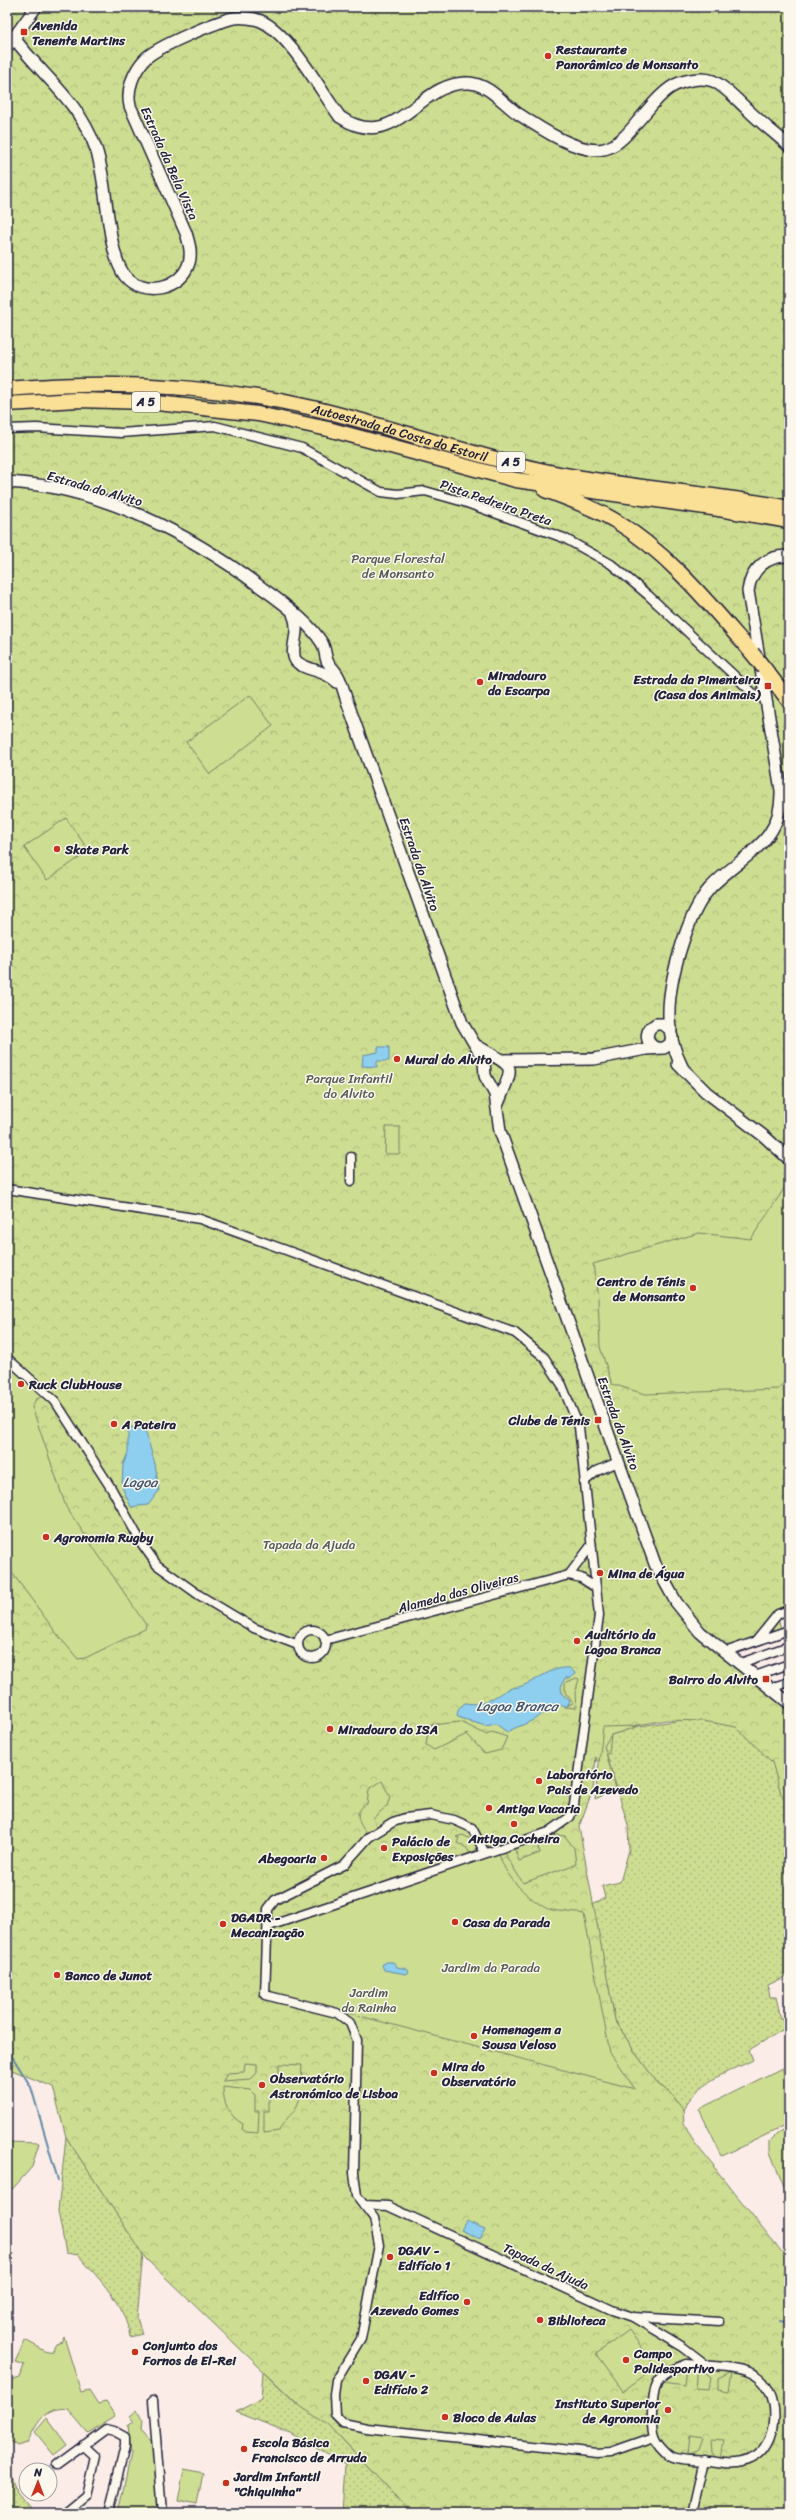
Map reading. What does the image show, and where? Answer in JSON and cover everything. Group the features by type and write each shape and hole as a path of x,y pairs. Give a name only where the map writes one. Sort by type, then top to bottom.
{"highway":[{"path":"7,384 33,386"},
{"name":"Autoestrada da Costa do Estoril","path":"7,389 75,384 161,387 283,402 334,413 540,470 789,508"},
{"name":"Autoestrada da Costa do Estoril","path":"7,404 78,400 148,402 252,413 311,424 516,480 719,508 789,521"},
{"path":"516,480 589,507 635,534 676,569 752,653 776,682 789,701"}],"street":[{"path":"7,47 36,7"},
{"name":"Estrada da Bela Vista","path":"14,38 32,62 76,108 99,157 116,252 121,270 137,285 151,288 168,286 181,278 189,262 190,250 186,233 130,106 130,83 146,58 159,49 234,18 260,21 276,31 288,43 340,117 352,125 370,128 386,126 401,118 447,85 470,83 482,87 517,113 573,146 588,150 605,149 624,137 670,88 684,82 702,80 713,81 789,146"},
{"name":"Pista Pedreira Preta","path":"7,429 36,428 121,433 215,426 302,448 380,492 398,494 425,491 464,502 564,538 610,564 648,595 755,695 765,699"},
{"name":"Estrada do Alvito","path":"7,482 33,485 89,498 157,522 218,555 291,610 319,640 343,688 462,1023 483,1056 486,1076 490,1082 497,1106 500,1131 655,1564 666,1587 687,1618 700,1632 738,1664 788,1701"},
{"path":"683,1069 674,1048 668,1018 670,996 690,920 697,906 711,888 769,836 778,821 781,803 781,790 748,599 748,586 758,567 764,562 781,555 789,556"},
{"name":"Estrada do Alvito","path":"291,610 298,626 293,651 295,659 301,665 330,676 343,688"},
{"path":"295,643 301,638 308,636 319,640"},
{"path":"309,667 320,662 324,650"},
{"path":"620,1053 637,1044 660,1018 670,996"},
{"path":"650,1028 663,1024 672,1034"},
{"path":"650,1028 648,1041 668,1055 706,1092 765,1137 789,1159"},
{"path":"485,1068 489,1062 501,1060 585,1060 667,1046 672,1034"},
{"name":"Estrada do Alvito","path":"477,1045 501,1060"},
{"path":"501,1060 510,1067 508,1078"},
{"path":"490,1082 497,1084 508,1078 518,1068 537,1061"},
{"name":"Estrada do Alvito","path":"497,1106 508,1078"},
{"path":"351,1157 351,1181"},
{"path":"7,1189 200,1219 515,1333 544,1357 562,1385 579,1427 598,1629 574,1805 570,1817 549,1832 269,1926"},
{"path":"7,1358 55,1401 111,1488 142,1544 157,1565 199,1595 254,1628 298,1645"},
{"path":"583,1461 597,1471"},
{"path":"584,1482 597,1471 618,1462"},
{"path":"590,1547 569,1575 581,1578 595,1587"},
{"name":"Alameda das Oliveiras","path":"325,1640 569,1575"},
{"path":"757,1641 778,1614 789,1610"},
{"path":"725,1652 789,1630"},
{"path":"307,1631 318,1632 325,1640 324,1651 316,1658 306,1657 300,1652 298,1645 299,1638 307,1631"},
{"path":"738,1664 789,1646"},
{"path":"755,1676 789,1664"},
{"path":"770,1688 789,1682"},
{"path":"485,1853 472,1828 454,1820 431,1815 405,1818 393,1822 369,1837 344,1865 275,1900 268,1909 269,1926 265,1995 337,2013 350,2023 356,2036 354,2173 356,2196 374,2218 379,2245 361,2339 336,2380 334,2395 335,2415 343,2423 390,2431 598,2454 611,2452 654,2437"},
{"name":"Tapada da Ajuda","path":"364,2205 388,2206 605,2307 633,2317 683,2347 709,2367"},
{"path":"633,2317 720,2322"},
{"path":"686,2364 709,2367 745,2370 764,2382 773,2401 774,2413 772,2432 763,2451 755,2458 733,2465 672,2456 654,2437 652,2427 654,2399 659,2380 673,2369 686,2364"},
{"path":"153,2400 162,2513"},
{"path":"58,2464 106,2429 114,2431 125,2438 125,2446 109,2513"},
{"path":"64,2513 86,2496 95,2456 83,2445"},
{"path":"692,2513 704,2460"}],"green space":[{"path":"7,7 789,7 789,1605 775,1610 781,1628 721,1650 789,1705 789,1803 781,1794 772,1762 736,1727 703,1721 667,1720 626,1727 611,1735 609,1753 596,1762 596,1757 593,1789 579,1827 615,2020 636,2054 659,2085 671,2093 683,2110 684,2123 694,2142 789,2261 789,2513 411,2513 328,2425 300,2406 146,2259 66,2137 53,2087 7,2068"},
{"path":"250,695 273,726 210,774 186,742"},
{"name":"Skate Park","path":"66,818 89,851 47,880 24,847"},
{"path":"386,1127 400,1127 400,1154 385,1154"},
{"name":"Centro de Ténis de Monsanto","path":"789,1181 789,1376 779,1389 645,1394 612,1384 600,1347 598,1298 593,1264 699,1233 751,1239"},
{"name":"Agronomia Rugby","path":"7,1362 34,1386 32,1388 42,1397 36,1399 32,1407 66,1507 146,1625 145,1629 85,1658 78,1659 57,1634 7,1566"},
{"path":"576,1678 579,1679 575,1693 576,1708 565,1707 573,1703 565,1692 565,1683"},
{"path":"683,1720 715,1721 742,1728 759,1743 789,1785 789,1975 768,1985 770,1997 776,1997 781,2019 789,2017 789,2026 749,2050 753,2060 713,2079 704,2085 689,2100 683,2110 671,2093 659,2085 636,2054 615,2020 592,1904 605,1898 602,1886 620,1882 629,1850 628,1825 604,1746 611,1735 639,1726"},
{"path":"461,1722 487,1735 492,1732 507,1737 501,1750 485,1754 467,1734 434,1750 426,1745 429,1725"},
{"path":"639,1726 611,1735 604,1746 616,1788 603,1792 604,1795 595,1799 603,1727"},
{"path":"382,1781 390,1797 387,1806 373,1818 377,1827 367,1834 358,1818 358,1814 362,1807 367,1804 369,1789"},
{"path":"463,1835 476,1842 478,1848 470,1854 467,1848 457,1843 459,1838 456,1837"},
{"path":"557,1835 565,1836 574,1848 576,1864 523,1883 506,1856 507,1850 514,1847 519,1861 540,1853 536,1840"},
{"name":"Jardim da Parada","path":"499,1853 505,1869 510,1877 530,1897 547,1909 584,1914 610,2053 635,2089 273,1993 268,1986 273,1930"},
{"path":"245,2063 257,2064 257,2073 251,2079 223,2081 227,2073 244,2072"},
{"path":"279,2064 302,2065 301,2082 279,2080"},
{"path":"782,2068 789,2083 789,2124 722,2156 699,2109"},
{"path":"223,2087 250,2090 255,2095 255,2111 259,2111 258,2133 246,2132 242,2129 243,2124 234,2117 226,2104"},
{"path":"273,2091 301,2093 297,2106 284,2122 279,2131 264,2133 264,2111 269,2111 269,2095"},
{"path":"789,2127 789,2200 770,2152 770,2141 777,2134"},
{"path":"66,2137 143,2254 137,2318 142,2334 130,2337 123,2314 110,2293 78,2255 66,2253 58,2211"},
{"path":"7,2142 39,2143 32,2167 7,2195"},
{"name":"Campo Polidesportivo","path":"629,2330 656,2367 623,2391 596,2354"},
{"path":"64,2337 81,2392 89,2390 98,2404 106,2402 115,2416 88,2433 68,2409 53,2410 42,2418 27,2443 17,2446 7,2439 7,2381 20,2377 24,2365 15,2362 25,2340 47,2352 52,2351 56,2344 62,2342"},
{"path":"686,2367 684,2386 662,2383 673,2373"},
{"path":"698,2368 710,2378 708,2389 696,2388"},
{"path":"263,2371 299,2406 326,2381 340,2438 411,2513 342,2513 345,2464 290,2433 236,2412 261,2399"},
{"path":"732,2372 729,2392 718,2390 718,2379"},
{"path":"137,2410 142,2420 141,2430 152,2442 159,2513 118,2513 131,2454 128,2425 133,2422 130,2416"},
{"path":"47,2418 67,2445 54,2455 35,2432"},
{"path":"690,2436 702,2438 698,2451 688,2456"},
{"path":"711,2439 724,2440 721,2460 712,2453"},
{"path":"184,2469 203,2473 197,2505 178,2501"},
{"path":"12,2474 18,2493 18,2502 25,2502 34,2513 9,2513 7,2478"}],"water":[{"path":"378,1047 389,1047 389,1061 377,1061 377,1067 362,1066 363,1055 378,1052"},
{"name":"Lagoa","path":"131,1427 145,1430 155,1464 159,1491 148,1505 131,1507 122,1487 123,1465 128,1452 128,1433"},
{"name":"Lagoa Branca","path":"570,1668 576,1674 570,1678 565,1678 561,1687 562,1694 570,1701 569,1704 565,1707 559,1705 551,1706 533,1720 507,1732 496,1724 485,1726 458,1717 457,1715 459,1708 465,1703 483,1703 509,1689 522,1686 551,1671"},
{"path":"385,1962 393,1962 397,1967 407,1969 409,1972 406,1974 384,1970 382,1965"},
{"path":"466,2221 485,2229 480,2239 461,2230"}],"waterway":[{"path":"7,2048 31,2087 58,2180"},
{"path":"780,2321 789,2323"}],"place":[{"name":"Avenida Tenente Martins","path":"24,32"},
{"name":"Restaurante Panorâmico de Monsanto","path":"548,56"},
{"name":"Miradouro da Escarpa","path":"480,682"},
{"name":"Estrada da Pimenteira (Casa dos Animais)","path":"768,686"},
{"name":"Skate Park","path":"57,849"},
{"name":"Mural do Alvito","path":"397,1059"},
{"name":"Centro de Ténis de Monsanto","path":"693,1288"},
{"name":"Ruck ClubHouse","path":"21,1384"},
{"name":"Clube de Ténis","path":"598,1420"},
{"name":"A Pateira","path":"114,1424"},
{"name":"Agronomia Rugby","path":"46,1537"},
{"name":"Mina de Água","path":"600,1573"},
{"name":"Auditório da Lagoa Branca","path":"577,1641"},
{"name":"Bairro do Alvito","path":"766,1679"},
{"name":"Miradouro do ISA","path":"330,1729"},
{"name":"Laboratório Pais de Azevedo","path":"539,1781"},
{"name":"Antiga Vacaria","path":"489,1808"},
{"name":"Antiga Cocheira","path":"514,1824"},
{"name":"Palácio de Exposições","path":"384,1848"},
{"name":"Abegoaria","path":"324,1858"},
{"name":"Casa da Parada","path":"455,1922"},
{"name":"DGADR - Mecanização","path":"223,1924"},
{"name":"Banco de Junot","path":"57,1975"},
{"name":"Homenagem a Sousa Veloso","path":"474,2036"},
{"name":"Mira do Observatório","path":"434,2073"},
{"name":"Observatório Astronómico de Lisboa","path":"262,2085"},
{"name":"DGAV - Edifício 1","path":"390,2257"},
{"name":"Edifíco Azevedo Gomes","path":"467,2302"},
{"name":"Biblioteca","path":"540,2320"},
{"name":"Conjunto dos Fornos de El-Rei","path":"135,2352"},
{"name":"Campo Polidesportivo","path":"626,2360"},
{"name":"DGAV - Edifício 2","path":"366,2381"},
{"name":"Instituto Superior de Agronomia","path":"668,2410"},
{"name":"Bloco de Aulas","path":"445,2417"},
{"name":"Escola Básica Francisco de Arruda","path":"244,2449"},
{"name":"Jardim Infantil \"Chiquinha\"","path":"226,2483"}],"park label":[{"name":"Parque Florestal de Monsanto","path":"398,566"},
{"name":"Parque Infantil do Alvito","path":"349,1086"},
{"name":"Jardim da Rainha","path":"369,2000"}]}
